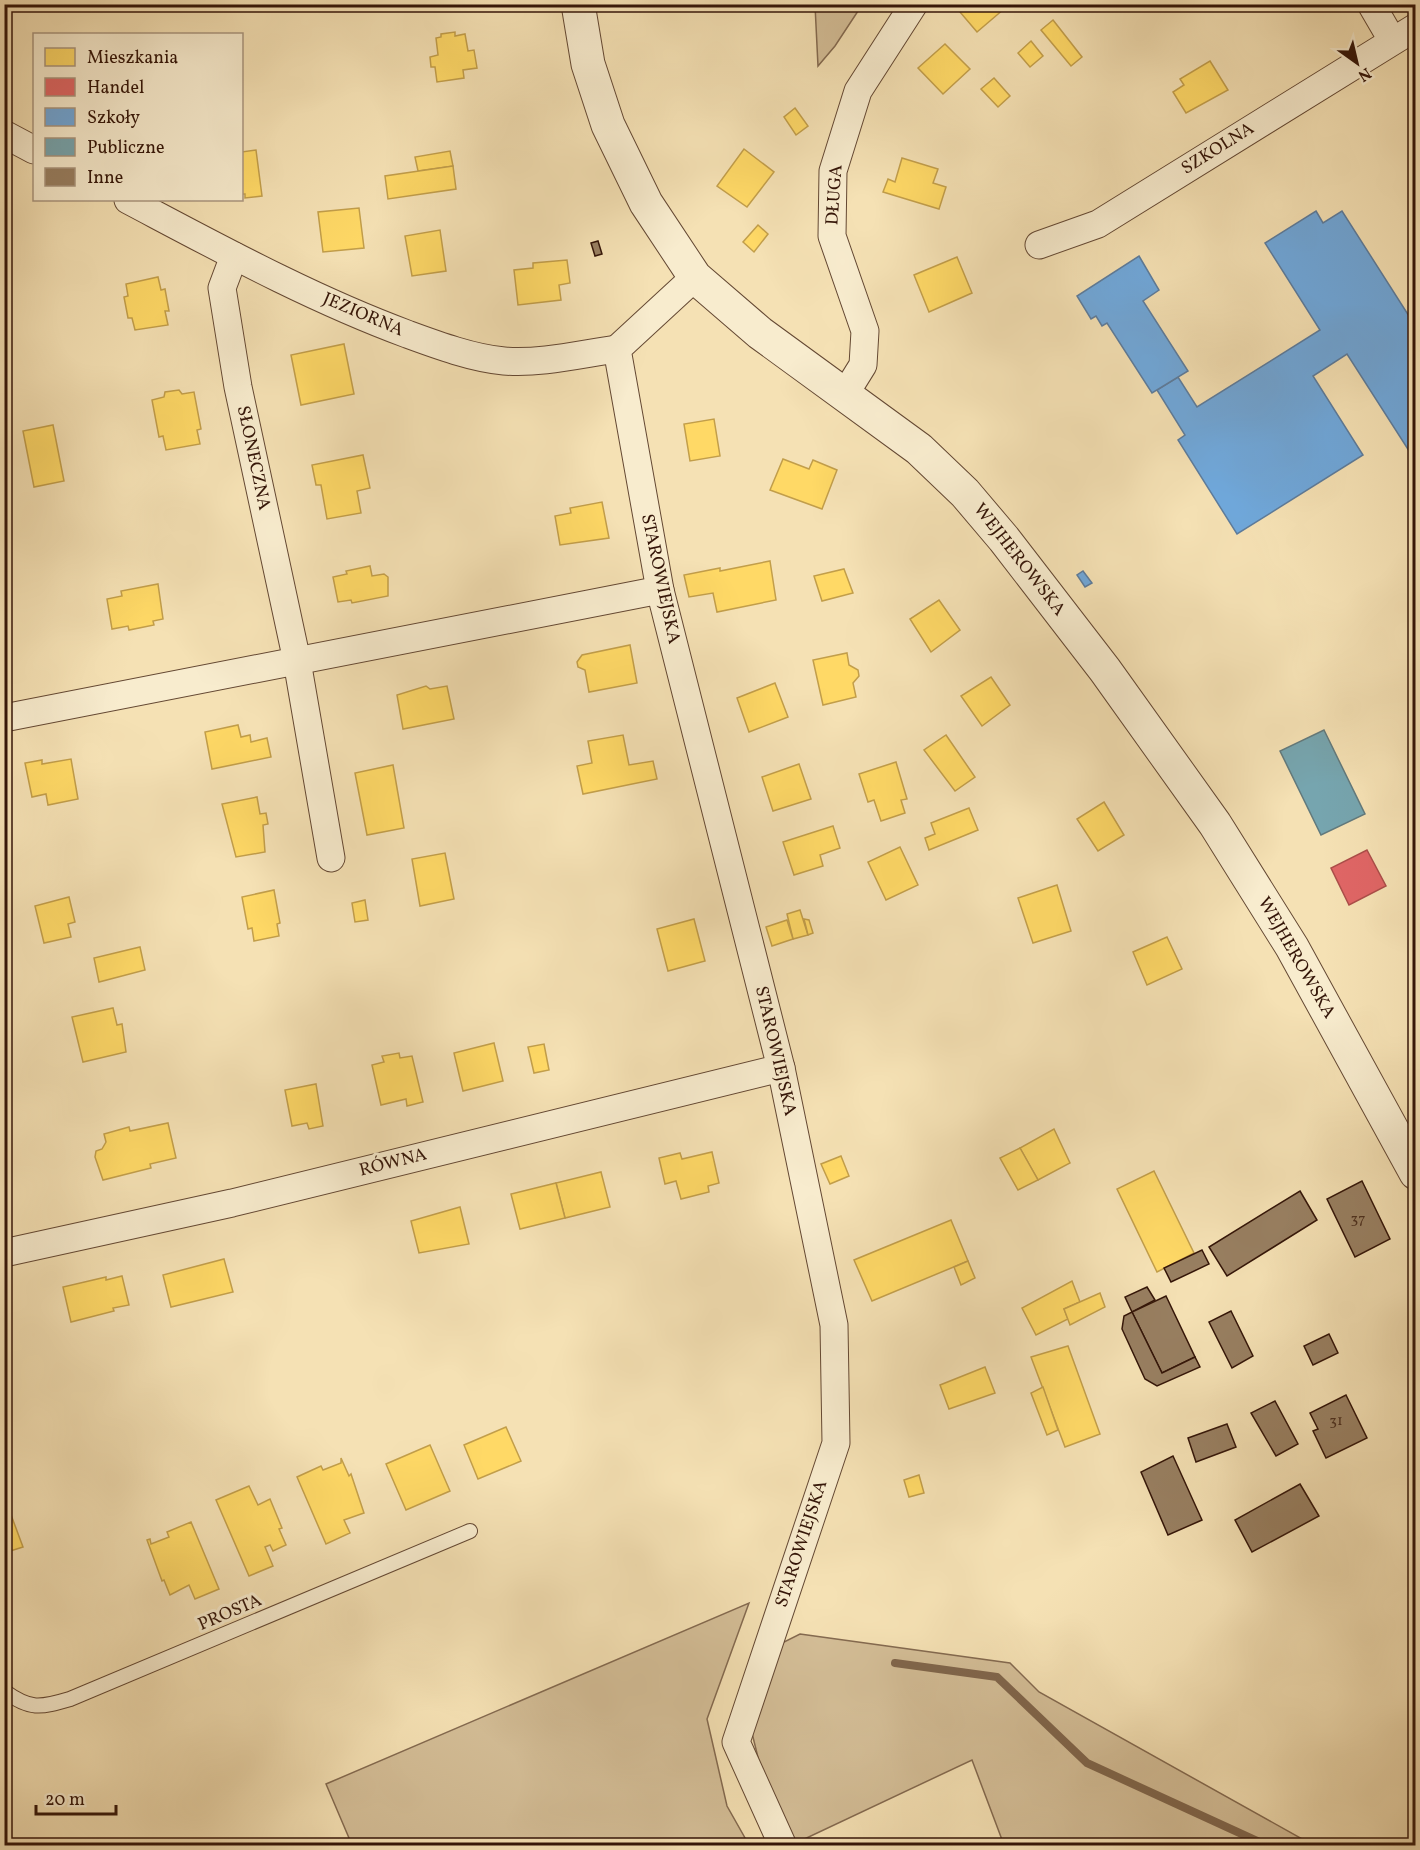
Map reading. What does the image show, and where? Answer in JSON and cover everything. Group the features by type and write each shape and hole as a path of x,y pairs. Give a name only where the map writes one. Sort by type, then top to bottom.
{"street":[{"name":"WEJHEROWSKA","path":"578,4 588,64 608,125 646,203 695,277 760,333 919,449 965,492 1105,670 1215,824 1292,946 1416,1173"},
{"name":"DŁUGA","path":"845,394 863,365 865,331 832,236 833,171 858,91 914,4"},
{"path":"1371,4 1392,40"},
{"name":"SZKOLNA","path":"1039,245 1098,224 1416,27"},
{"path":"4,134 33,149"},
{"name":"JEZIORNA","path":"130,201 234,256 358,316 449,348 504,361 556,358 617,349"},
{"name":"SŁONECZNA","path":"234,256 222,288 238,387 297,661 331,858"},
{"path":"617,349 695,277"},
{"name":"STAROWIEJSKA","path":"617,349 660,590 780,1068 834,1325 836,1443 736,1742 783,1845"},
{"path":"4,718 660,590"},
{"name":"RÓWNA","path":"4,1253 232,1203 780,1068"}],"lane":[{"name":"PROSTA","path":"4,1691 22,1704 44,1707 70,1699 470,1531"}],"shaded area":[{"path":"815,5 862,5 835,46 818,66"},
{"path":"749,1603 707,1719 727,1806 749,1845 352,1845 326,1784"},
{"path":"800,1634 1010,1663 1039,1692 1313,1845 1004,1845 972,1760 796,1843 765,1786 751,1729 778,1645"}],"building: Mieszkania":[{"path":"1000,4 1004,9 977,32 954,5"},
{"path":"1053,20 1082,57 1071,66 1041,30"},
{"path":"455,32 455,36 465,34 468,51 474,50 477,68 463,70 464,78 437,82 435,67 431,67 430,57 438,55 436,38 441,37 441,34"},
{"path":"1031,41 1043,56 1030,67 1018,53"},
{"path":"945,44 970,69 943,94 918,68"},
{"path":"1210,61 1228,90 1186,113 1173,92 1184,85 1180,79"},
{"path":"994,78 1010,96 998,107 981,89"},
{"path":"795,108 808,126 796,135 784,117"},
{"path":"744,149 774,172 747,207 717,186"},
{"path":"256,150 262,196 245,198 243,194 243,152"},
{"path":"450,151 453,166 418,171 415,157"},
{"path":"902,158 938,169 933,183 946,187 939,209 883,192 888,179 895,182"},
{"path":"453,166 456,189 388,199 385,176"},
{"path":"359,208 364,248 323,252 318,212"},
{"path":"758,225 768,234 754,252 743,242"},
{"path":"440,230 446,271 412,276 405,236"},
{"path":"957,257 972,293 929,312 914,275"},
{"path":"567,260 570,283 559,285 561,300 518,305 514,270 533,268 533,263"},
{"path":"158,277 161,290 165,289 169,311 165,311 168,325 135,330 132,318 128,318 124,297 128,296 126,284"},
{"path":"344,344 354,394 301,405 291,355"},
{"path":"179,390 182,394 194,392 201,429 197,430 200,444 166,450 163,436 159,437 152,400 164,397 165,392"},
{"path":"714,419 720,456 690,461 684,424"},
{"path":"53,425 64,481 34,487 23,431"},
{"path":"363,455 370,488 357,491 361,513 327,519 321,485 316,485 312,465"},
{"path":"783,459 809,469 813,460 837,470 822,509 770,490"},
{"path":"602,502 609,538 560,545 555,516 571,513 570,508"},
{"path":"770,561 776,600 717,612 713,593 689,597 684,575 720,568 720,571"},
{"path":"370,566 372,576 384,574 388,577 388,596 352,603 351,600 338,602 333,577 347,574 346,571"},
{"path":"844,569 853,593 822,601 814,576"},
{"path":"158,584 163,619 153,621 154,625 129,630 128,626 112,629 107,599 122,596 121,591"},
{"path":"939,600 960,630 931,652 910,619"},
{"path":"630,645 637,683 589,692 585,670 578,667 577,662 582,655"},
{"path":"847,653 849,665 858,670 859,676 853,683 856,697 823,705 813,660"},
{"path":"991,677 1010,705 982,726 961,696"},
{"path":"775,683 788,717 749,732 737,698"},
{"path":"426,686 430,689 447,686 454,719 403,729 397,695"},
{"path":"238,725 241,737 250,735 251,742 267,738 271,757 212,769 205,732"},
{"path":"623,735 629,765 653,761 657,779 583,794 577,766 592,763 588,741"},
{"path":"946,735 975,777 955,791 924,750"},
{"path":"71,759 78,799 48,805 46,794 32,797 25,763 42,760 42,764"},
{"path":"896,762 907,799 901,800 905,813 881,821 874,800 868,802 859,774"},
{"path":"799,764 811,799 773,811 762,777"},
{"path":"393,765 404,828 367,835 355,773"},
{"path":"257,797 260,814 266,813 268,824 263,825 265,852 236,857 222,804"},
{"path":"1104,802 1124,835 1098,851 1077,819"},
{"path":"969,808 978,830 929,850 925,838 935,834 931,823"},
{"path":"833,826 840,848 820,855 823,866 794,875 783,842"},
{"path":"900,847 918,885 886,900 868,862"},
{"path":"445,853 454,899 420,906 412,859"},
{"path":"1057,885 1071,931 1033,943 1018,898"},
{"path":"274,890 280,923 277,924 279,936 254,941 252,928 248,929 242,897"},
{"path":"69,897 75,922 68,924 71,937 44,943 35,906"},
{"path":"365,900 368,920 355,922 352,903"},
{"path":"800,910 808,935 793,939 787,914"},
{"path":"694,919 705,961 668,971 657,929"},
{"path":"804,919 809,920 813,933 808,935"},
{"path":"787,920 793,939 772,946 766,927"},
{"path":"1167,937 1182,969 1147,985 1133,952"},
{"path":"140,947 145,970 99,982 94,958"},
{"path":"113,1008 117,1025 122,1024 126,1052 83,1062 72,1017"},
{"path":"494,1043 503,1081 463,1091 454,1053"},
{"path":"544,1044 549,1070 534,1073 528,1047"},
{"path":"399,1053 400,1058 412,1056 423,1102 407,1106 406,1099 381,1105 372,1065 384,1062 382,1056"},
{"path":"316,1084 323,1126 309,1129 307,1123 292,1126 285,1090"},
{"path":"168,1123 176,1158 150,1164 151,1168 103,1180 95,1157 96,1151 102,1149 106,1142 104,1134 129,1127 130,1131"},
{"path":"1054,1129 1070,1163 1038,1180 1020,1148"},
{"path":"1020,1148 1038,1180 1018,1190 1000,1158"},
{"path":"712,1152 719,1183 708,1186 709,1192 681,1199 676,1181 665,1184 659,1158 680,1153 682,1159"},
{"path":"841,1156 849,1176 830,1184 821,1164"},
{"path":"1154,1171 1194,1253 1157,1272 1117,1189"},
{"path":"601,1172 610,1207 565,1218 556,1183"},
{"path":"556,1183 565,1218 520,1229 511,1194"},
{"path":"460,1207 469,1244 419,1253 411,1221"},
{"path":"951,1220 968,1261 872,1301 854,1260"},
{"path":"224,1259 233,1292 171,1307 163,1275"},
{"path":"968,1261 975,1278 961,1285 954,1267"},
{"path":"122,1276 129,1305 71,1322 63,1287 106,1277 106,1280"},
{"path":"1072,1281 1080,1302 1064,1309 1068,1319 1036,1335 1022,1308"},
{"path":"1100,1293 1105,1307 1070,1325 1064,1309"},
{"path":"1068,1346 1100,1434 1065,1447 1031,1357"},
{"path":"985,1367 995,1393 949,1409 940,1385"},
{"path":"1043,1387 1058,1430 1047,1435 1031,1393"},
{"path":"506,1427 521,1461 478,1479 464,1445"},
{"path":"430,1445 450,1491 406,1510 386,1464"},
{"path":"341,1458 349,1476 351,1474 364,1513 344,1520 350,1533 326,1544 297,1477 321,1466 323,1470 341,1463"},
{"path":"919,1475 924,1493 909,1497 904,1480"},
{"path":"249,1486 258,1505 270,1499 282,1528 279,1529 286,1545 273,1551 270,1545 265,1547 273,1566 249,1576 216,1500"},
{"path":"4,1496 23,1547 4,1553"},
{"path":"191,1522 219,1589 195,1599 189,1585 170,1595 164,1580 162,1581 147,1540 150,1539 151,1544 169,1537 167,1532"}],"building: Handel":[{"path":"1367,850 1386,886 1349,905 1331,868"}],"building: Szkoły":[{"path":"1316,211 1323,223 1342,211 1416,327 1416,451 1411,454 1347,354 1313,376 1363,455 1237,534 1178,440 1185,435 1157,390 1178,377 1197,407 1320,330 1265,243"},
{"path":"1139,256 1159,290 1143,301 1188,371 1152,393 1107,323 1102,326 1096,316 1091,319 1077,296"},
{"path":"1083,571 1092,583 1085,587 1077,575"}],"building: Publiczne":[{"path":"1324,730 1365,814 1321,835 1280,751"}],"building: Inne":[{"path":"598,241 602,254 595,256 591,243"},
{"path":"1362,1181 1390,1239 1355,1257 1327,1199"},
{"path":"1300,1191 1317,1220 1227,1276 1209,1247"},
{"path":"1202,1250 1209,1264 1171,1282 1164,1268"},
{"path":"1147,1287 1155,1300 1132,1312 1125,1297"},
{"path":"1166,1296 1195,1357 1162,1373 1132,1312"},
{"path":"1231,1311 1253,1356 1232,1368 1209,1322"},
{"path":"1132,1312 1162,1373 1195,1357 1200,1367 1157,1386 1145,1379 1122,1329 1124,1316"},
{"path":"1329,1334 1338,1353 1313,1365 1304,1346"},
{"path":"1346,1395 1367,1438 1326,1458 1313,1431 1318,1429 1310,1413"},
{"path":"1275,1401 1298,1444 1276,1456 1251,1413"},
{"path":"1227,1424 1236,1447 1196,1462 1188,1438"},
{"path":"1173,1456 1202,1520 1168,1535 1141,1472"},
{"path":"1300,1484 1319,1516 1252,1552 1235,1520"}],"waterway":[{"path":"895,1663 997,1677 1087,1763 1268,1846"}]}
